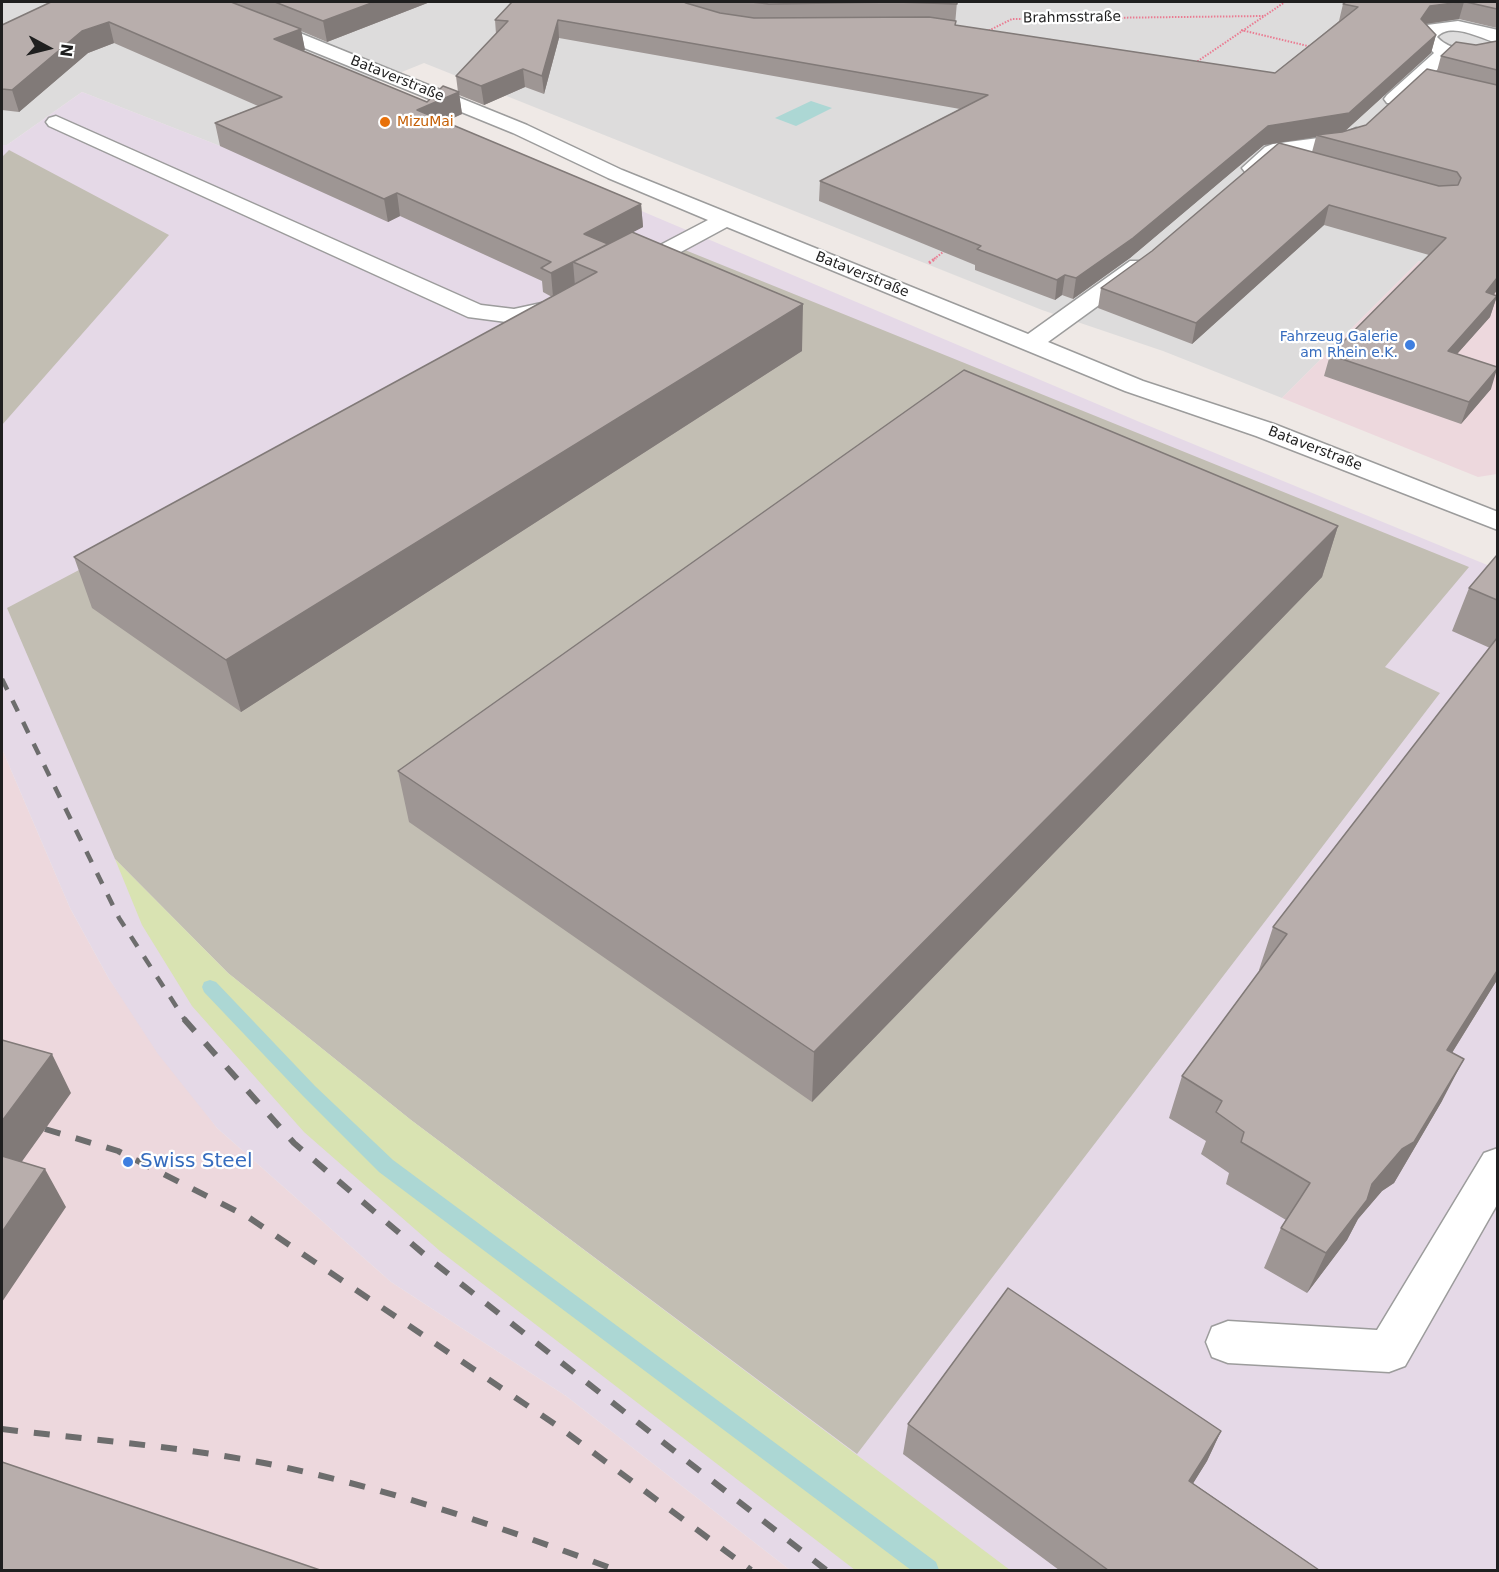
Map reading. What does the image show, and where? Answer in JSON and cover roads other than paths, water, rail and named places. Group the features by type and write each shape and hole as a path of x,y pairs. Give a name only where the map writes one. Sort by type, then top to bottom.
{"street":[{"name":"Bataverstraße","path":"190,2 225,7 520,129 596,166 1030,344 1134,386 1265,430 1497,522"},
{"path":"1497,38 1466,27 1442,27 1428,33 1430,42 1447,51 1471,54 1497,50"},
{"path":"1235,182 1270,153 1280,148 1346,141 1447,51"},
{"path":"1417,78 1440,84"},
{"path":"56,122 476,312 514,316 556,308 577,297"},
{"path":"1270,153 1316,165"},
{"path":"608,281 726,219"},
{"path":"1030,344 1156,250"},
{"path":"1228,1342 1389,1351 1497,1165"}],"water":[{"path":"811,101 832,108 796,126 775,118"}],"waterway":[{"path":"210,987 309,1091 386,1166 928,1570"}],"railway":[{"path":"2,679 119,918 185,1020"},
{"path":"184,1019 294,1143 432,1261 826,1570"},
{"path":"45,1129 118,1151 248,1217 559,1427 751,1570"},
{"path":"2,1429 199,1452 309,1473 442,1509 616,1570"}],"place":[{"name":"MizuMai","path":"385,122"},
{"name":"Fahrzeug Galerie am Rhein e.K.","path":"1410,345"},
{"name":"Swiss Steel","path":"128,1162"}]}
